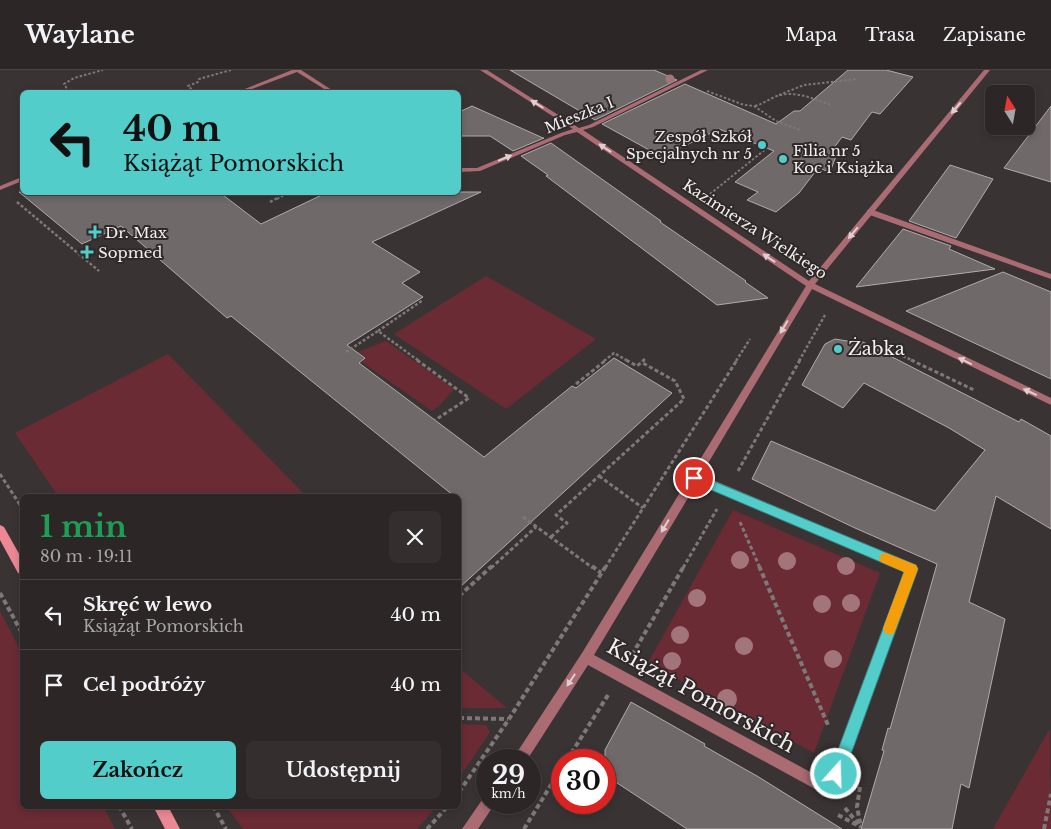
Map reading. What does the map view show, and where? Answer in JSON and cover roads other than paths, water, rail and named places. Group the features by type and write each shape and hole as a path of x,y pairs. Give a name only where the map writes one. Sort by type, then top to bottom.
{"street":[{"path":"245,90 297,70 329,90"},
{"name":"Kazimierza Wielkiego","path":"483,70 578,130 810,285 1051,402"},
{"name":"Mieszka I","path":"461,170 478,170 591,126 705,70"},
{"name":"Książąt Pomorskich","path":"526,749 586,657 810,285 988,70"},
{"path":"0,188 20,180"},
{"path":"870,212 1051,278"},
{"name":"Książąt Pomorskich","path":"586,657 830,790 911,569 694,478"},
{"path":"0,530 20,565"},
{"path":"162,809 173,829"},
{"path":"469,829 481,814"}],"place":[{"name":"Zespół Szkół Specjalnych nr 5","path":"762,145"},
{"name":"Filia nr 5 Koc i Książka","path":"783,159"},
{"name":"Dr. Max","path":"95,232"},
{"name":"Sopmed","path":"87,252"},
{"name":"Żabka","path":"838,349"}]}
